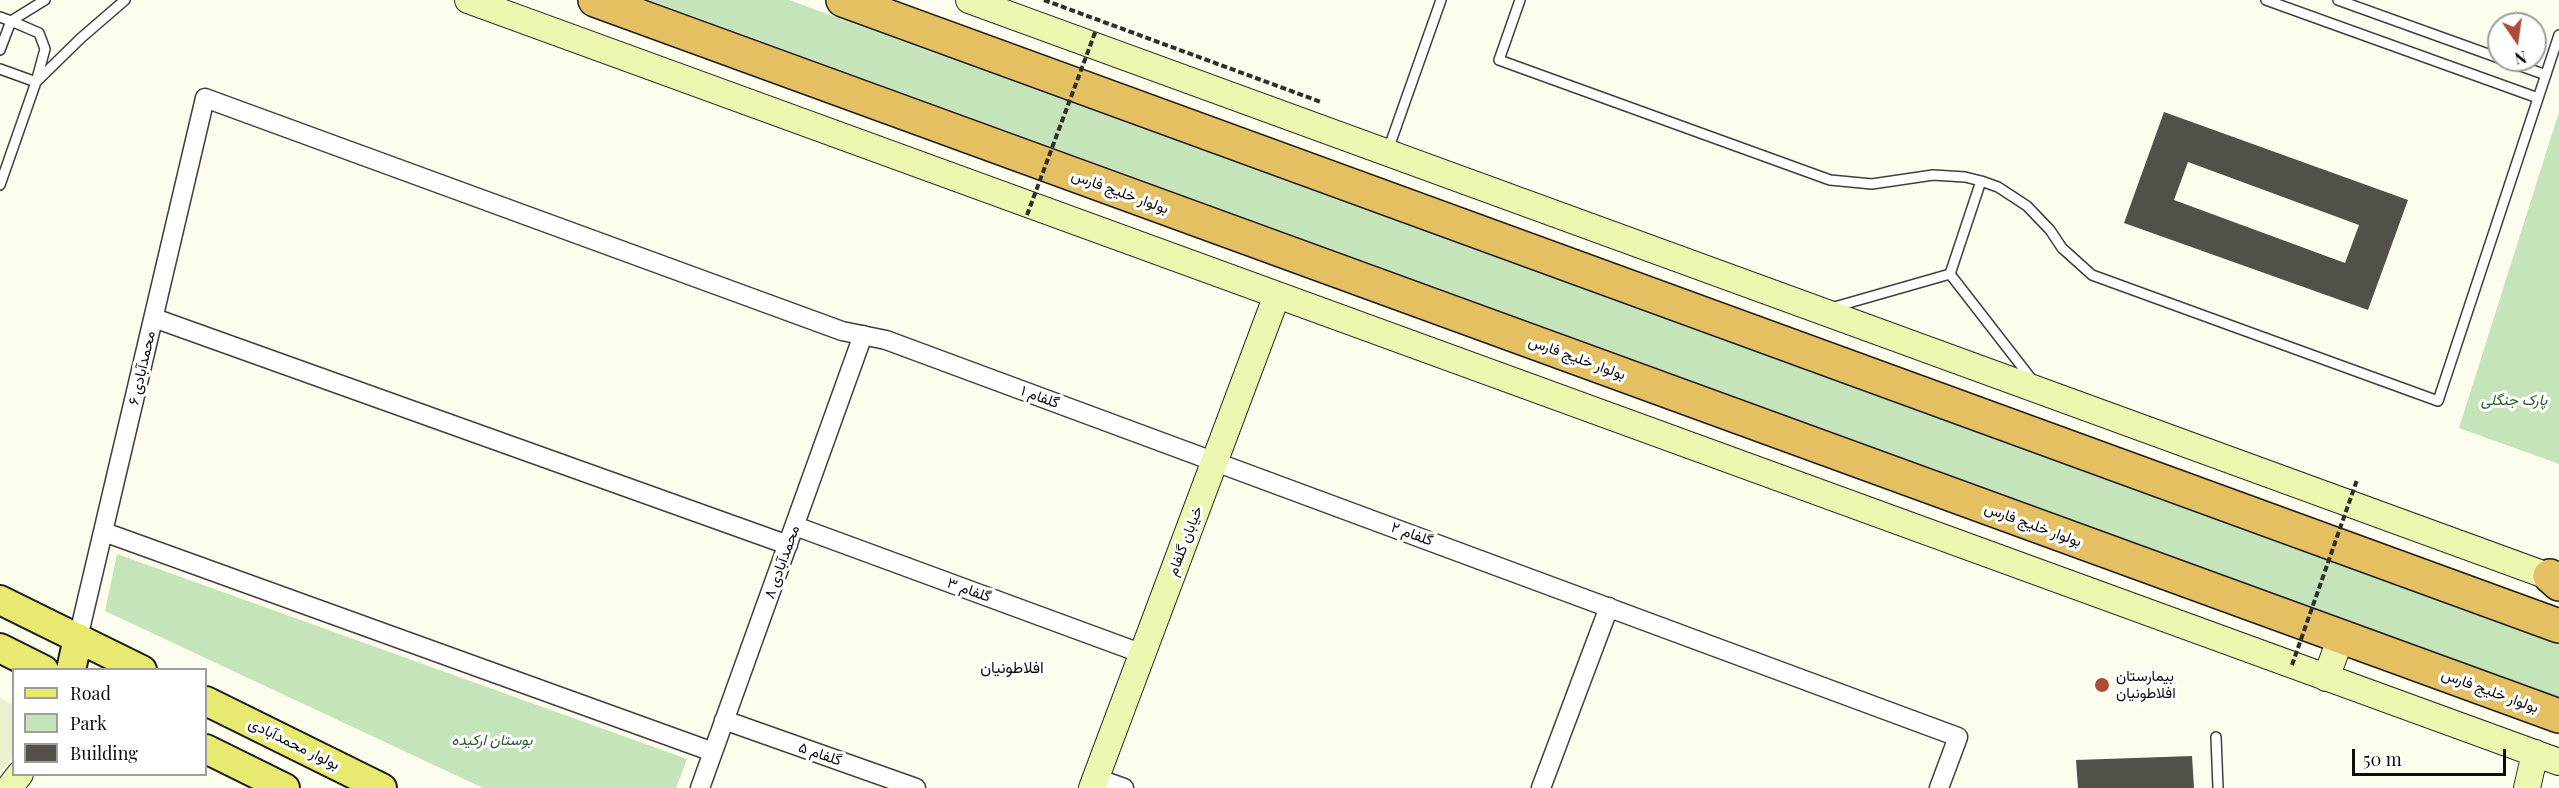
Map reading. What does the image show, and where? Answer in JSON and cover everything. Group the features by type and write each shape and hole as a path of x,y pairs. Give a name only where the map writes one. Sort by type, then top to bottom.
{"highway":[{"name":"بولوار خلیج فارس","path":"595,0 2559,716"},
{"path":"843,0 2559,626"}],"main road":[{"path":"0,600 140,668"},
{"path":"71,668 78,638"},
{"path":"0,648 42,668"},
{"name":"بولوار محمدآبادی","path":"207,701 382,788"},
{"path":"207,749 285,788"}],"street":[{"path":"468,0 2559,762"},
{"path":"969,0 2556,580"},
{"name":"محمدآبادی ۶","path":"78,638 206,98"},
{"name":"گلفام ۱","path":"206,98 842,331 886,340 1215,462"},
{"name":"خیابان گلفام","path":"1094,783 1277,295"},
{"path":"154,318 788,545"},
{"name":"محمدآبادی ۸","path":"700,788 863,335"},
{"name":"گلفام ۲","path":"1215,462 1958,736 1939,788"},
{"name":"گلفام ۳","path":"795,526 1143,654"},
{"path":"104,532 713,752"},
{"path":"1541,788 1609,607"},
{"path":"2326,678 2341,637"},
{"name":"گلفام ۵","path":"724,720 916,788"},
{"path":"2527,788 2535,753"},
{"path":"9,788 18,776"},
{"path":"1094,783 1124,788"}],"lane":[{"path":"0,50 11,21 45,0"},
{"path":"36,82 81,38 125,0"},
{"path":"1387,152 1441,0"},
{"path":"1520,0 1499,60 1830,180 1872,184 1933,175 1957,176 1981,181 1998,188 2027,206 2050,230 2062,248 2092,275 2438,401 2559,35"},
{"path":"2266,0 2538,98"},
{"path":"2338,0 2487,54"},
{"path":"0,17 39,33 45,49 36,82 0,185"},
{"path":"0,69 36,82"},
{"path":"2538,72 2546,75"},
{"path":"1950,274 1981,181"},
{"path":"1821,310 1950,274"},
{"path":"1950,274 2039,390"},
{"path":"2216,738 2218,788"}],"path":[{"path":"1027,215 1096,30"},
{"path":"2292,665 2357,480"}],"green space":[{"path":"649,0 789,0 2559,645 2559,697"},
{"name":"پارک جنگلی","path":"2559,112 2559,464 2459,428"},
{"name":"بوستان ارکیده","path":"117,554 687,759 676,788 483,788 105,611"},
{"path":"0,698 12,704 12,758 0,773"}],"building":[{"path":"2164,112 2408,200 2368,310 2124,223","holes":["2188,162 2359,225 2345,263 2174,200"]},
{"path":"2192,756 2194,788 2078,788 2076,760"}],"place":[{"name":"بیمارستان افلاطونیان","path":"2102,685"}],"district":[{"name":"افلاطونیان","path":"1012,668"}]}
